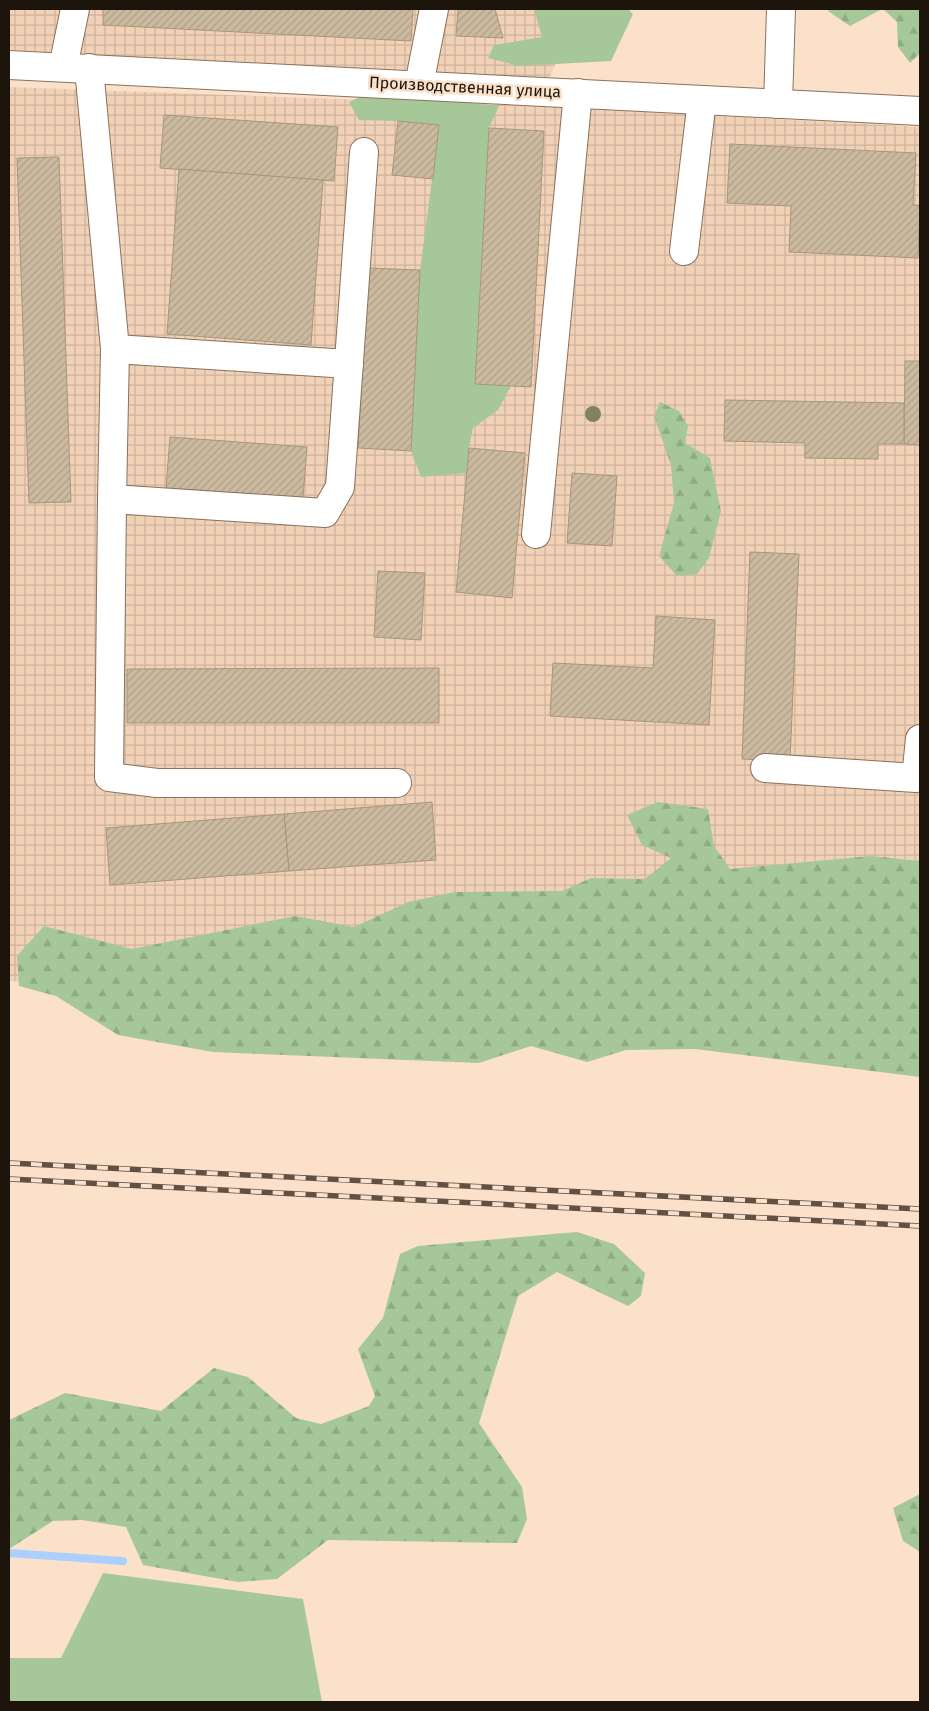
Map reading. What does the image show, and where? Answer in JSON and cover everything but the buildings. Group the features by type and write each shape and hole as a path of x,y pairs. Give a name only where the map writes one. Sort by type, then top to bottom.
{"street":[{"path":"62,67 75,9"},
{"path":"419,85 434,9"},
{"path":"778,104 781,9"},
{"name":"Производственная улица","path":"9,65 920,111"},
{"path":"89,68 115,349 109,777 158,783 397,783"},
{"path":"536,534 578,93"},
{"path":"684,252 702,100"},
{"path":"112,499 324,514 340,486 364,152"},
{"path":"115,349 349,364"},
{"path":"765,768 916,778 920,739"}],"shaded area":[{"path":"9,9 551,9 566,39 548,81 9,50"},
{"path":"9,87 555,107 920,127 920,1020 9,981"}],"green space":[{"path":"534,9 628,9 633,14 611,61 519,66 488,58 494,45 542,37"},
{"path":"829,9 882,9 850,26 828,11"},
{"path":"883,9 920,9 920,53 910,63 898,47 897,22"},
{"path":"371,92 499,106 489,128 475,384 511,386 498,410 473,428 467,473 421,477 411,451 420,270 439,126 398,121 359,120 349,102"},
{"path":"660,402 679,411 688,426 685,443 710,458 721,511 709,558 697,574 677,576 659,556 674,503 671,465 654,416"},
{"path":"658,802 708,809 714,846 730,869 871,856 920,861 920,1077 695,1049 626,1050 587,1062 531,1046 479,1063 213,1052 118,1035 56,996 19,986 17,956 44,926 132,949 295,916 354,927 408,902 455,892 562,891 591,878 645,879 671,858 642,845 627,815"},
{"path":"577,1232 614,1244 645,1273 641,1296 628,1306 557,1272 518,1296 479,1423 522,1487 527,1519 517,1543 328,1540 277,1579 238,1582 143,1565 126,1527 82,1520 53,1521 9,1549 9,1420 65,1393 161,1411 214,1368 248,1377 296,1418 321,1424 369,1406 375,1396 358,1349 383,1318 400,1254 418,1246"},
{"path":"920,1494 920,1552 903,1541 893,1508"},
{"path":"103,1573 303,1599 322,1702 9,1702 9,1658 61,1658"}],"waterway":[{"path":"9,1553 123,1561"}],"railway":[{"path":"9,1163 920,1209"},
{"path":"9,1179 920,1226"}]}
